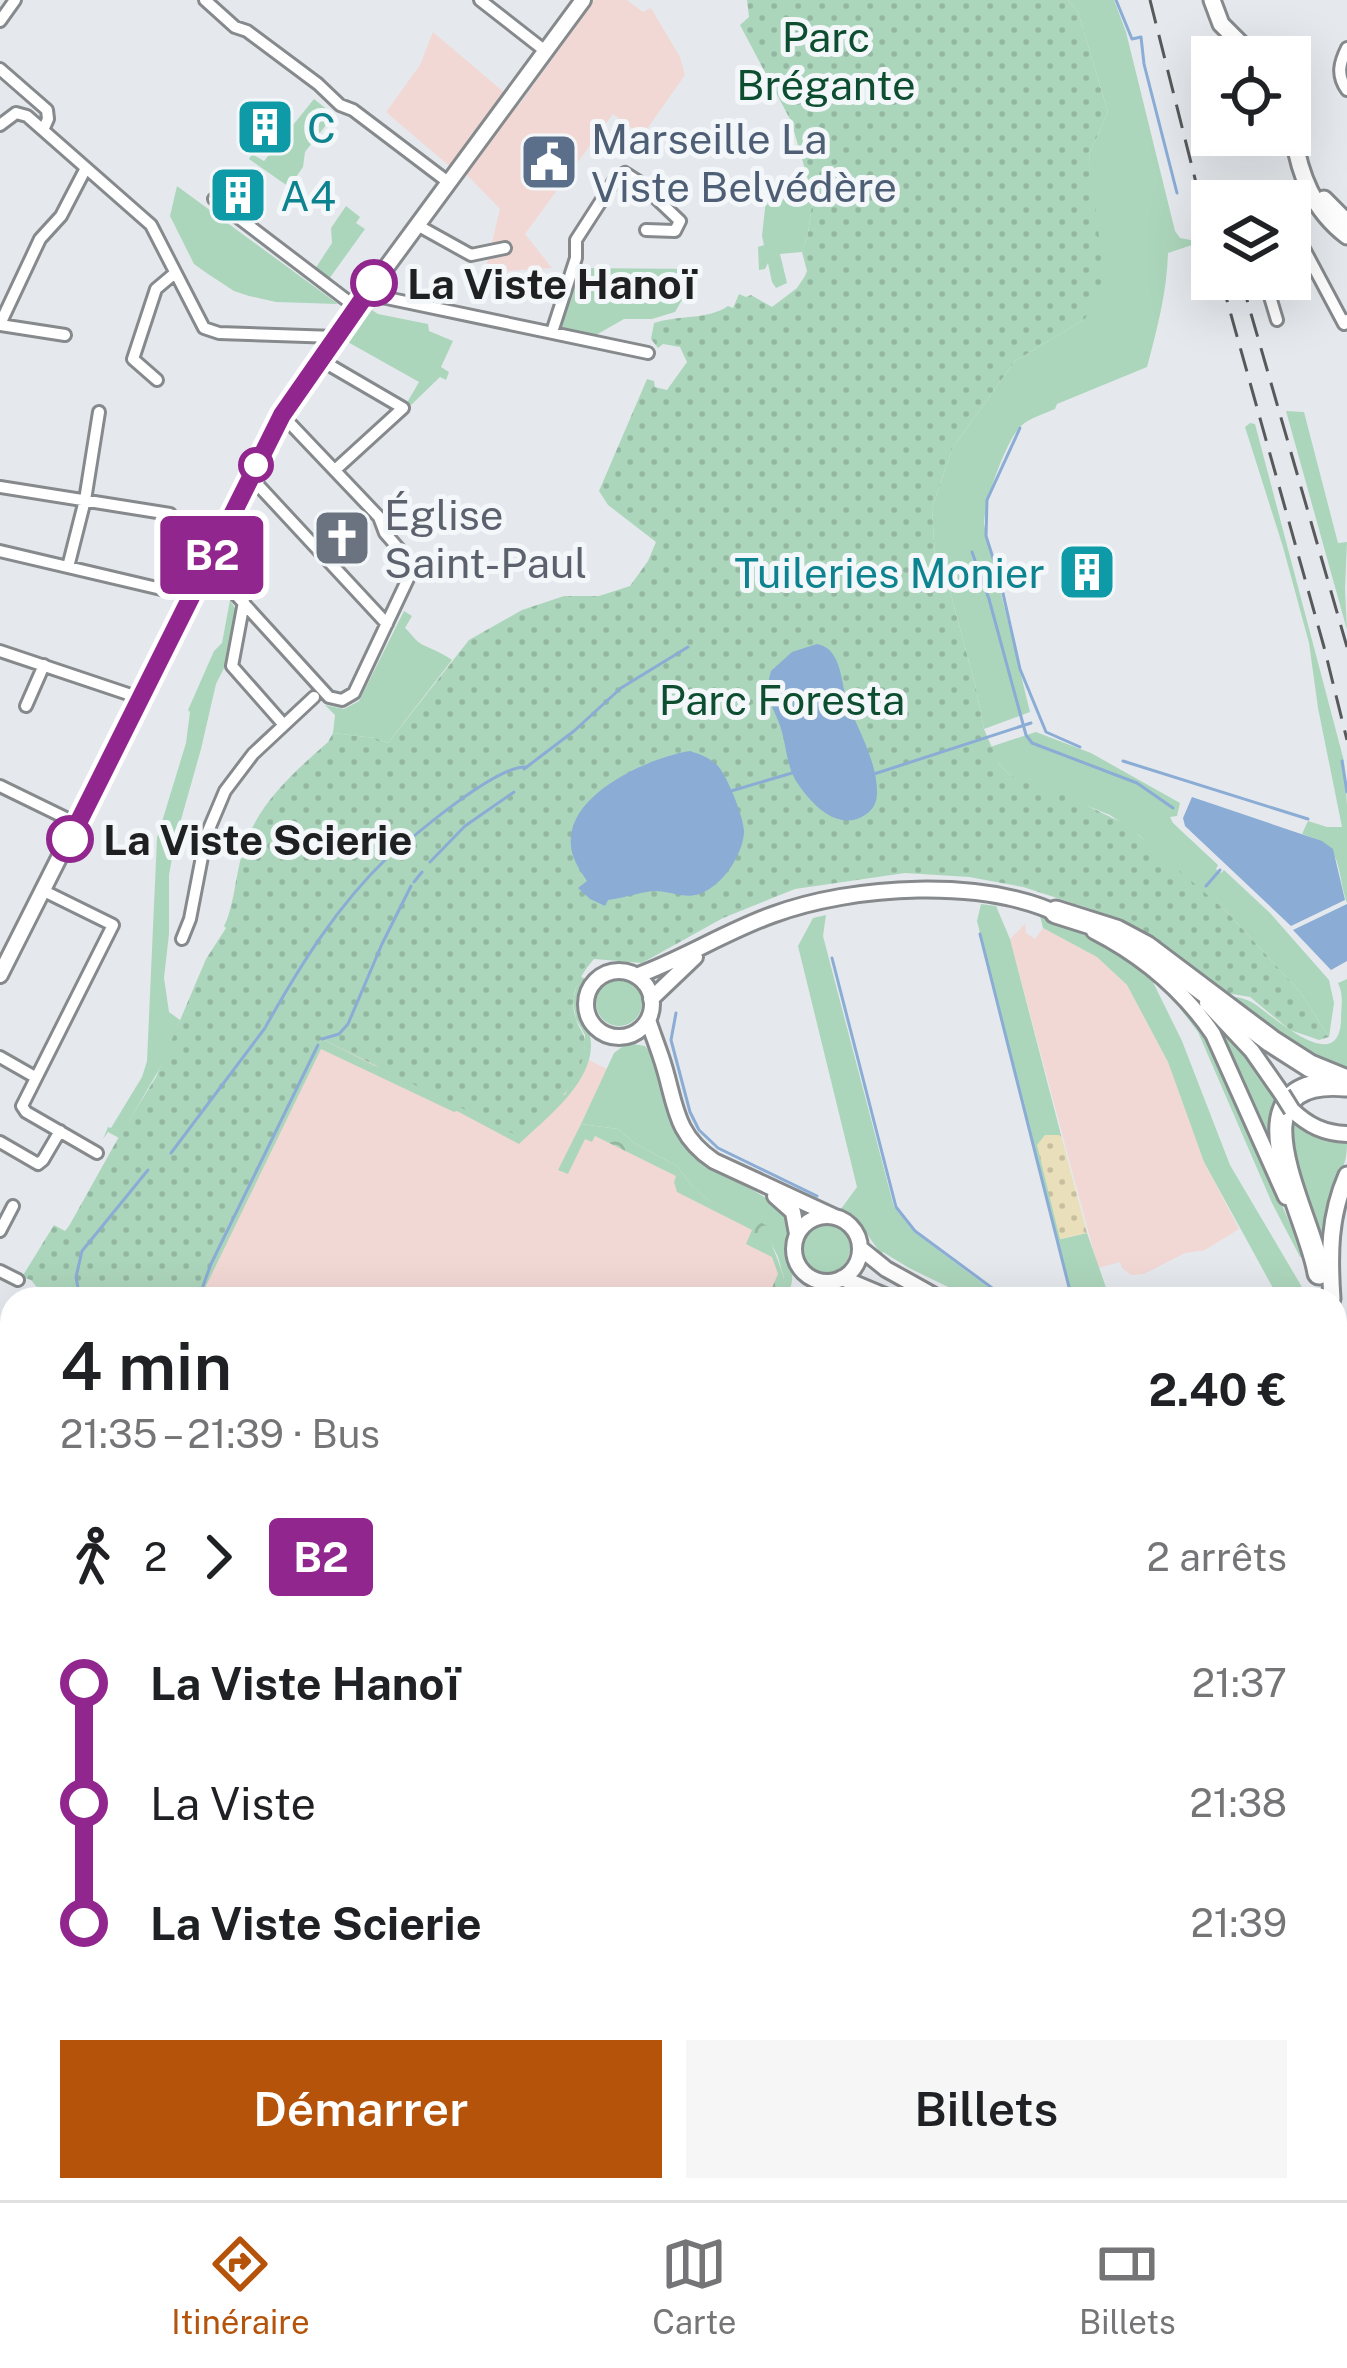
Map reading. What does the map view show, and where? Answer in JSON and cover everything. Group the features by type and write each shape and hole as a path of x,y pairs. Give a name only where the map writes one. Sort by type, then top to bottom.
{"highway":[{"path":"1056,912 1116,931 1146,947 1271,1041 1347,1083"},
{"path":"1319,1273 1291,1184 1279,1126 1281,1113 1301,1090 1347,1083"}],"main road":[{"path":"1212,0 1221,24 1233,36"},
{"path":"1296,156 1310,196 1347,236"},
{"path":"1302,156 1319,192 1347,222"},
{"path":"1332,1287 1330,1232 1347,1175"},
{"path":"1319,1273 1321,1287"}],"street":[{"path":"0,21 15,0"},
{"path":"205,0 235,27 248,31 340,105 448,182"},
{"path":"480,0 544,50"},
{"path":"0,975 282,415 334,337 583,0"},
{"path":"1347,48 1339,64 1347,90"},
{"path":"0,69 45,106 49,115 44,130"},
{"path":"0,125 22,113 151,225 204,328 219,333 334,337"},
{"path":"64,335 0,325 40,238 61,215 86,168"},
{"path":"552,332 576,258 576,240 614,181 625,173 680,221 675,231 646,230"},
{"path":"214,200 357,308"},
{"path":"417,225 471,255 505,248"},
{"path":"1311,260 1346,322"},
{"path":"157,380 133,359 156,289 176,273"},
{"path":"368,291 648,353"},
{"path":"1271,300 1277,320"},
{"path":"319,359 404,408 335,470"},
{"path":"68,567 99,412"},
{"path":"206,567 326,694 342,700 356,690 412,561 385,533 379,517 282,415"},
{"path":"249,481 258,484 386,624"},
{"path":"0,487 170,514"},
{"path":"0,551 191,596"},
{"path":"244,602 232,666 284,724"},
{"path":"0,651 140,698"},
{"path":"26,706 44,665"},
{"path":"182,939 202,850 217,808 244,764 314,697"},
{"path":"0,786 78,824"},
{"path":"44,891 113,925 22,1102 23,1109 97,1153"},
{"path":"636,976 738,929 827,898 883,891 958,891 1001,898 1056,912 1148,960 1202,998 1252,1051 1306,1124 1347,1134"},
{"path":"1102,935 1178,989 1213,1034 1319,1273"},
{"path":"651,999 714,942"},
{"path":"656,1044 631,1034 611,1036 599,1030 588,1015 586,997 595,981 610,972 628,972 649,990 648,1020 688,1138 714,1161 835,1217 853,1228 860,1248 852,1271 827,1282 805,1274 794,1255 793,1212 746,1176"},
{"path":"631,1034 648,1020"},
{"path":"0,1058 35,1077"},
{"path":"0,1142 38,1164 59,1131"},
{"path":"0,1232 13,1206"},
{"path":"797,1234 813,1219 835,1217"},
{"path":"860,1248 918,1287"},
{"path":"0,1270 18,1280"},
{"path":"842,1279 862,1287"}],"shaded area":[{"path":"594,0 627,0 643,12 651,8 680,57 685,75 642,136 613,114 525,234 552,268 485,272 500,209 467,175 386,112 420,65 433,32 519,105"},
{"path":"1025,924 1026,933 1035,939 1043,928 1097,957 1127,985 1168,1062 1204,1162 1239,1229 1205,1250 1185,1253 1144,1274 1131,1275 1120,1262 1098,1268 1010,939"},
{"path":"320,1041 583,1057 607,1069 579,1128 678,1176 753,1229 774,1256 779,1274 774,1287 203,1287"}],"green space":[{"name":"Parc Foresta","path":"747,0 1068,0 1078,12 1108,112 1089,155 1104,277 1085,319 1015,361 953,447 932,508 935,558 950,591 984,729 999,764 1010,775 1127,825 1227,912 1300,992 1329,1037 1319,1040 1290,1030 1250,997 1226,993 1129,929 1091,909 1023,887 905,873 795,889 723,918 642,963 594,959 574,994 574,1011 585,1042 577,1073 562,1097 522,1138 322,1039 203,1287 37,1287 22,1277 54,1225 65,1231 69,1226 156,1077 206,959 226,928 248,836 288,779 333,733 388,743 469,640 522,610 564,596 599,596 630,586 648,561 656,542 608,505 599,491 647,379 667,390 687,362 680,347 663,344 658,348 651,339 654,323 733,308 739,294 772,307 797,288 807,271 802,252 813,197 791,121 740,25 749,17"},
{"path":"1068,0 1114,0 1175,231 1180,238 1191,240 1191,245 1168,253 1164,296 1147,367 1028,421 1015,433 1003,458 984,524 1030,712 984,729 950,591 935,558 932,508 953,447 1015,361 1085,319 1094,210 1089,155 1108,112 1078,12"},
{"path":"314,99 334,115 305,152 303,167 289,187 249,159 252,154 264,161"},
{"path":"177,186 338,304 249,296 194,264 170,216"},
{"path":"813,197 802,252 780,254 787,283 776,288 768,263 759,270 766,199"},
{"path":"346,206 360,217 356,223 365,229 329,279 315,269 332,243 331,228"},
{"path":"576,268 700,269 675,312 652,319 624,319 596,335 557,327"},
{"path":"369,308 428,324 429,331 453,341 441,367 449,372 446,380 440,377 408,408 419,382 346,341"},
{"path":"1286,411 1304,412 1338,543 1347,542 1347,630"},
{"path":"1255,424 1344,761 1347,903 1332,852 1302,834 1308,821 1342,827 1309,643 1245,427"},
{"path":"230,600 236,610 231,643 216,684 169,875 164,978 169,1012 180,1020 167,1056 119,1138 108,1132 103,1139 147,1061 157,838 186,743 188,710 222,643"},
{"path":"404,611 412,616 405,628 423,645 452,660 388,743 333,733 335,715 325,705 344,709 359,701"},
{"path":"1036,732 1091,753 1180,803 1177,816 1170,817 1173,823 1218,865 1216,869 1224,870 1270,913 1329,980 1334,1003 1329,1037 1300,992 1227,912 1140,836 1110,815 1010,775 999,764 990,747"},
{"path":"981,904 996,906 1010,939 1061,1135 1045,1135 1061,1239 1087,1233 1106,1287 1069,1287 977,921"},
{"path":"826,915 823,936 894,1207 914,1232 988,1287 948,1287 881,1254 860,1224 841,1209 857,1187 798,946 813,918"},
{"path":"1040,916 1089,937 1149,974 1182,1041 1230,1165 1302,1287 1272,1287 1204,1162 1168,1062 1127,985 1097,957 1043,928"},
{"path":"579,975 586,980 579,1001 591,1044 584,1073 565,1100 519,1144 321,1049 203,1287 322,1039 375,1066 565,1095 585,1047 573,1001"},
{"path":"1347,979 1347,1071 1299,1051 1226,996 1250,1001 1303,1037 1329,1044 1337,1037 1341,1020 1338,983"},
{"path":"619,980 635,987 642,1003 635,1019 619,1026 603,1019 596,1003 603,987"},
{"path":"1168,988 1207,1037 1305,1257 1300,1257 1272,1203 1198,1032"},
{"path":"1196,1003 1243,1050 1275,1093 1285,1125 1291,1197"},
{"path":"627,1043 645,1046 671,1123 685,1146 789,1214 790,1287 780,1287 784,1278 770,1241 708,1200 677,1166 618,1129 581,1124 614,1053"},
{"path":"1286,1115 1313,1134 1347,1140 1345,1161 1325,1211 1321,1250 1296,1189"},
{"path":"581,1124 618,1129 677,1166 708,1200 767,1226 784,1279 780,1287 772,1287 778,1274 772,1257 746,1244 752,1230 677,1192 676,1176 595,1136 592,1142 585,1139 568,1174 558,1170"},
{"path":"824,1222 843,1229 850,1248 843,1267 824,1274 805,1267 798,1248 805,1229"}],"sand":[{"path":"1045,1135 1061,1135 1087,1233 1060,1239 1037,1145"}],"water":[{"path":"817,644 836,660 874,769 876,802 855,819 827,814 798,784 769,697 771,671 792,652"},
{"path":"690,751 720,769 738,808 744,833 730,868 710,889 696,895 649,892 608,900 605,906 590,899 578,888 587,881 571,843 575,820 585,805 636,769"},
{"path":"1192,797 1322,841 1333,849 1345,900 1291,926 1185,826 1183,818"},
{"path":"1347,904 1347,961 1331,970 1293,930"}],"waterway":[{"path":"1116,0 1132,39 1141,37 1177,193"},
{"path":"1020,428 987,500 986,536 1020,669 1046,732 1080,747"},
{"path":"972,552 1032,743 1137,783 1173,808"},
{"path":"524,769 621,688 688,647"},
{"path":"874,774 1031,723"},
{"path":"1123,761 1308,819"},
{"path":"1342,761 1347,792"},
{"path":"400,848 481,786 527,767"},
{"path":"731,791 792,773"},
{"path":"430,862 465,826 514,792"},
{"path":"266,1026 321,937 388,857"},
{"path":"1206,886 1220,870"},
{"path":"414,882 422,872"},
{"path":"322,1039 339,1034 348,1024 411,886"},
{"path":"980,934 1069,1287"},
{"path":"832,958 896,1207 915,1231 991,1287"},
{"path":"676,1013 671,1040 699,1130 718,1148 817,1196"},
{"path":"171,1153 265,1028"},
{"path":"203,1287 318,1045"},
{"path":"78,1287 82,1251 148,1170"}],"railway":[{"path":"1150,0 1195,180"},
{"path":"1227,300 1347,740"},
{"path":"1247,300 1347,647"}],"bus line":[{"name":"B2","path":"70,839 282,415 374,283"}],"place":[{"name":"C","path":"265,127"},
{"name":"Marseille La Viste Belvédère","path":"549,162"},
{"name":"A4","path":"238,195"},
{"name":"La Viste Hanoï","path":"374,283"},
{"name":"Église Saint-Paul","path":"342,538"},
{"name":"Tuileries Monier","path":"1087,572"},
{"name":"La Viste Scierie","path":"70,839"}],"park label":[{"name":"Parc Brégante","path":"826,60"}]}
